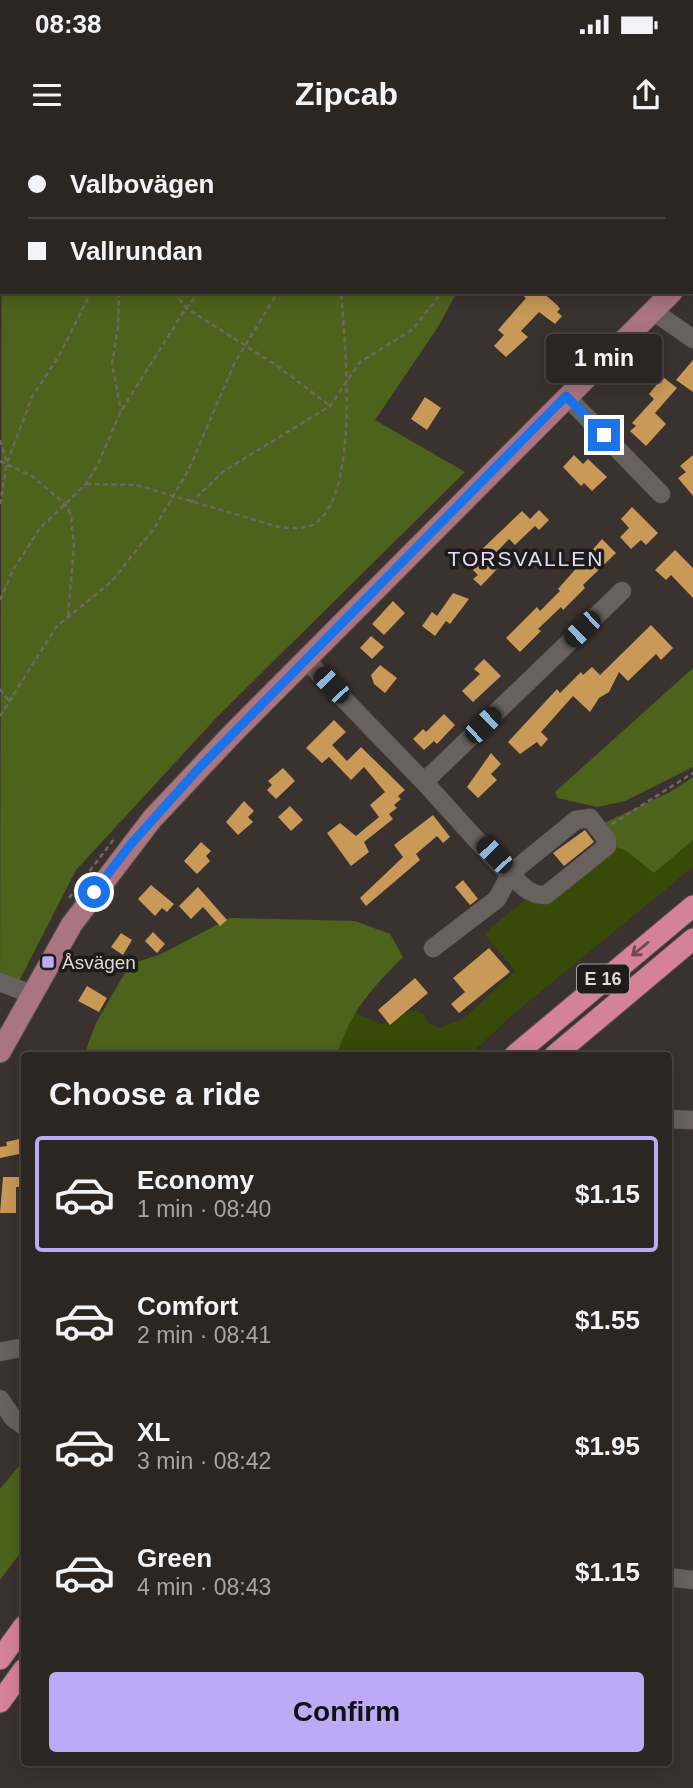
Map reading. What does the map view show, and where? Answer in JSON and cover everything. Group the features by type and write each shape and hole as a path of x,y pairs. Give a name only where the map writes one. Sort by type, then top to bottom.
{"highway":[{"name":"E 16","path":"519,1052 693,906"},
{"name":"E 16","path":"559,1052 693,940"},
{"path":"0,1659 21,1630"},
{"path":"0,1702 21,1673"}],"main road":[{"path":"0,1052 72,924 131,844 200,767 670,294"}],"street":[{"path":"653,311 693,339"},
{"path":"566,396 661,494"},
{"path":"424,782 622,591"},
{"path":"306,660 512,873 527,889 537,895 546,895 607,846 590,818 576,820 512,873 497,900 433,948"},
{"path":"0,982 31,994"},
{"path":"672,1119 693,1120"},
{"path":"0,1352 21,1348"},
{"path":"0,1399 13,1418 21,1424"},
{"path":"672,1577 693,1580"}],"path":[{"path":"0,504 7,463 32,397 60,354 90,294"},
{"path":"118,294 118,327 112,364 121,411"},
{"path":"176,294 186,308 245,345 330,406"},
{"path":"0,600 13,570 40,528 86,484 98,464 121,411 186,308 198,294"},
{"path":"0,716 56,628 111,582 155,527 189,469 214,405 245,345 277,294"},
{"path":"86,484 122,482 279,527 298,529 314,525 330,509 340,482 348,378 341,294"},
{"path":"190,503 224,471 330,406 342,393 359,362 412,330 440,294"},
{"path":"0,440 7,463"},
{"path":"0,461 32,476 64,503 71,515 74,547 68,616"},
{"path":"0,689 10,702"},
{"path":"600,832 693,773"}],"green space":[{"path":"2,294 456,294 438,327 375,420 465,472 218,716 76,870 14,991 0,988"},
{"path":"693,668 693,767 625,801 597,807 558,798 555,792"},
{"path":"693,777 693,840 654,873 625,850 609,845 598,826 670,792"},
{"path":"693,840 693,867 512,1015 473,1052 338,1052 345,1027 355,1013 382,1024 412,1010 424,1014 428,1023 440,1028 463,1019 515,971 486,936 490,928 562,872 609,845 625,850 654,873"},
{"path":"230,918 355,921 390,934 403,957 363,1002 348,1026 338,1052 85,1052 96,1023 130,964 159,955"},
{"path":"21,1465 21,1552 0,1580 0,1489"}],"building":[{"path":"521,294 544,294 557,305 560,309 557,312 562,316 555,324 539,312 521,331 528,337 506,357 494,346 504,335 498,330 526,298"},
{"path":"693,360 693,392 676,380"},
{"path":"663,377 677,388 655,413 666,424 646,446 630,431 636,426 632,423 654,399 649,394"},
{"path":"425,397 441,408 427,430 411,419"},
{"path":"574,455 583,464 588,459 607,477 592,491 584,483 581,486 563,467"},
{"path":"693,455 693,496 678,478 686,472 680,466"},
{"path":"632,507 658,533 646,545 641,540 631,549 620,537 629,528 621,519"},
{"path":"539,510 549,520 539,530 535,526 515,545 509,539 488,561 497,569 481,586 473,579 478,575 473,570 484,558 478,553 522,511 530,519"},
{"path":"602,539 616,553 583,585 585,588 563,610 561,607 538,629 541,631 520,652 506,638 537,607 540,611 560,591 558,589"},
{"path":"675,550 693,568 693,598 671,575 666,580 655,570"},
{"path":"453,593 469,599 450,624 446,621 435,636 422,626 432,612 437,616"},
{"path":"393,601 405,613 384,635 372,624"},
{"path":"651,625 673,648 661,660 656,654 628,681 619,672 609,692 599,698 590,712 573,696 541,732 548,739 541,747 537,742 520,754 508,742 557,689 560,693 581,672 583,675 592,667 600,675"},
{"path":"371,636 384,647 372,659 360,648"},
{"path":"484,659 501,676 473,702 462,691 480,674 474,669"},
{"path":"380,665 397,678 385,693 374,684 371,675"},
{"path":"444,714 455,725 437,744 434,741 424,750 413,739 423,729 426,732"},
{"path":"334,720 346,732 332,745 347,761 361,747 405,790 394,805 397,808 389,814 393,819 364,842 369,852 351,866 327,833 340,823 356,836 379,817 370,805 385,792 364,767 351,780 329,757 322,763 306,748"},
{"path":"491,753 501,764 491,774 497,780 478,798 467,787"},
{"path":"283,768 295,781 276,799 267,790 272,785 268,781"},
{"path":"244,801 254,811 248,817 253,822 238,835 226,822"},
{"path":"290,806 303,820 291,831 278,817"},
{"path":"433,815 450,837 443,843 437,836 416,854 420,860 366,906 360,898 403,857 394,845"},
{"path":"585,830 594,842 564,866 553,853"},
{"path":"201,842 211,851 206,856 210,861 197,874 184,861"},
{"path":"463,880 478,899 470,905 455,887"},
{"path":"151,885 174,904 167,912 162,908 155,916 138,899"},
{"path":"198,887 227,920 220,926 203,907 191,919 179,906"},
{"path":"153,932 165,944 157,953 145,941"},
{"path":"121,933 132,940 123,955 111,947"},
{"path":"489,948 510,972 459,1013 451,1004 465,992 453,978"},
{"path":"415,978 428,993 390,1025 378,1010"},
{"path":"87,986 107,998 99,1012 78,1001"},
{"path":"21,1139 21,1154 0,1158 0,1147 7,1146 6,1142"},
{"path":"3,1177 21,1177 21,1187 16,1187 16,1213 0,1213"}],"place":[{"name":"Åsvägen","path":"48,962"}],"district":[{"name":"TORSVALLEN","path":"526,558"}],"route":[{"path":"94,892 131,844 200,767 566,396 604,435"}]}
